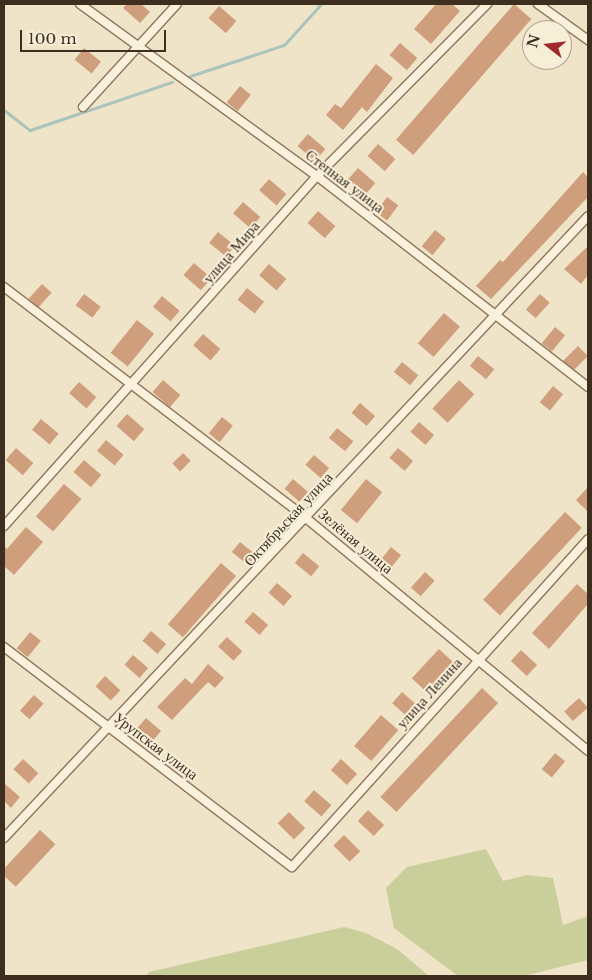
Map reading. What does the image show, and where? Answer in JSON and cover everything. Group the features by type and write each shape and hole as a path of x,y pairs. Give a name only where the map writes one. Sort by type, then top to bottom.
{"street":[{"name":"Степная улица","path":"80,4 135,46 317,176 588,387"},
{"path":"83,107 135,46 177,4"},
{"name":"улица Мира","path":"4,526 132,386 317,176 487,4"},
{"path":"538,4 588,40"},
{"name":"Октябрьская улица","path":"4,838 307,519 588,216"},
{"name":"Зелёная улица","path":"4,287 307,519 588,751"},
{"name":"улица Ленина","path":"292,867 588,539"},
{"name":"Урупская улица","path":"4,647 292,867"}],"green space":[{"path":"486,849 503,881 527,875 553,878 563,925 588,916 588,960 524,976 458,976 394,928 386,888 407,867"},
{"path":"344,927 366,933 397,949 429,976 146,976 149,972"}],"building":[{"path":"127,4 141,4 150,12 140,23 123,8"},
{"path":"436,4 452,4 460,11 431,44 414,29"},
{"path":"514,4 531,19 522,20 522,30 413,155 396,140"},
{"path":"219,6 236,21 226,33 209,18"},
{"path":"400,43 417,58 407,70 390,55"},
{"path":"84,48 101,62 92,74 75,60"},
{"path":"376,64 393,78 367,112 362,107 343,130 326,115 335,104 341,108"},
{"path":"240,86 251,95 238,111 227,102"},
{"path":"308,134 325,149 315,161 298,146"},
{"path":"378,144 395,159 385,171 368,156"},
{"path":"358,168 375,183 365,195 348,180"},
{"path":"583,172 588,177 588,197 491,299 476,286 500,260 503,262"},
{"path":"269,179 286,194 277,205 259,190"},
{"path":"387,197 398,205 387,221 376,212"},
{"path":"243,202 260,217 251,228 233,213"},
{"path":"318,211 335,226 325,238 308,223"},
{"path":"435,230 446,239 433,255 422,246"},
{"path":"218,232 235,246 226,257 209,243"},
{"path":"588,246 588,275 581,284 564,269"},
{"path":"194,263 211,278 201,290 184,275"},
{"path":"269,264 286,279 277,290 259,275"},
{"path":"42,284 52,293 38,308 29,299"},
{"path":"247,288 264,302 255,314 238,300"},
{"path":"84,294 101,307 92,318 76,305"},
{"path":"540,294 550,303 536,318 526,310"},
{"path":"162,296 180,311 171,322 153,307"},
{"path":"444,313 460,327 434,357 418,343"},
{"path":"137,320 154,334 128,366 111,353"},
{"path":"555,327 565,335 552,352 542,343"},
{"path":"203,334 220,349 211,360 193,345"},
{"path":"578,346 588,356 573,371 563,361"},
{"path":"478,356 494,369 486,379 470,366"},
{"path":"402,362 418,375 410,385 394,372"},
{"path":"163,380 180,395 170,407 153,392"},
{"path":"459,380 474,394 448,423 432,409"},
{"path":"79,382 96,397 87,408 69,393"},
{"path":"553,386 563,394 550,411 540,402"},
{"path":"360,403 375,416 367,426 351,413"},
{"path":"127,414 144,429 134,441 117,426"},
{"path":"222,417 233,426 220,442 209,433"},
{"path":"41,419 59,434 50,445 32,430"},
{"path":"419,422 434,435 426,445 410,432"},
{"path":"337,428 353,441 345,451 329,438"},
{"path":"106,440 124,455 115,466 97,451"},
{"path":"16,448 33,463 23,475 6,460"},
{"path":"398,448 413,461 405,471 389,458"},
{"path":"183,453 191,461 180,471 172,464"},
{"path":"314,455 329,468 321,478 305,465"},
{"path":"84,460 101,475 91,487 74,472"},
{"path":"293,479 308,492 300,502 284,489"},
{"path":"366,479 382,492 357,523 341,510"},
{"path":"64,484 81,499 53,532 36,516"},
{"path":"588,487 588,512 576,500"},
{"path":"565,512 582,528 500,615 483,600"},
{"path":"26,527 43,542 14,575 4,566 4,546 7,549"},
{"path":"240,542 256,555 248,565 232,552"},
{"path":"391,547 401,555 388,572 378,563"},
{"path":"303,553 319,566 311,576 295,563"},
{"path":"221,563 236,576 183,637 168,624"},
{"path":"425,572 435,581 421,596 411,588"},
{"path":"277,583 292,596 284,606 268,593"},
{"path":"577,584 588,594 588,604 549,649 532,633"},
{"path":"253,612 268,625 260,635 244,622"},
{"path":"151,631 166,644 158,654 142,641"},
{"path":"30,632 41,641 28,657 17,648"},
{"path":"227,637 242,651 233,661 218,647"},
{"path":"439,649 455,664 428,693 412,678"},
{"path":"521,650 537,665 527,676 511,661"},
{"path":"133,655 148,668 140,678 124,665"},
{"path":"208,664 224,678 215,688 208,682 172,720 157,707 185,678 192,684"},
{"path":"105,676 120,690 111,701 95,686"},
{"path":"482,688 498,703 396,812 380,797"},
{"path":"402,692 419,707 410,718 392,703"},
{"path":"34,695 44,704 30,719 20,711"},
{"path":"579,698 588,708 573,721 564,711"},
{"path":"381,715 398,730 371,761 354,746"},
{"path":"146,718 161,731 153,741 137,728"},
{"path":"555,753 565,761 552,778 542,769"},
{"path":"23,759 38,773 29,784 13,769"},
{"path":"341,759 357,774 347,785 331,770"},
{"path":"4,783 20,797 11,808 4,801"},
{"path":"314,790 331,805 322,816 304,801"},
{"path":"368,810 384,825 374,836 358,821"},
{"path":"289,812 305,828 294,840 278,823"},
{"path":"40,830 55,844 16,887 4,876 4,869"},
{"path":"344,835 360,851 350,862 333,846"}],"waterway":[{"path":"190,76 284,45 321,4"},
{"path":"4,110 30,130 172,82"}]}
